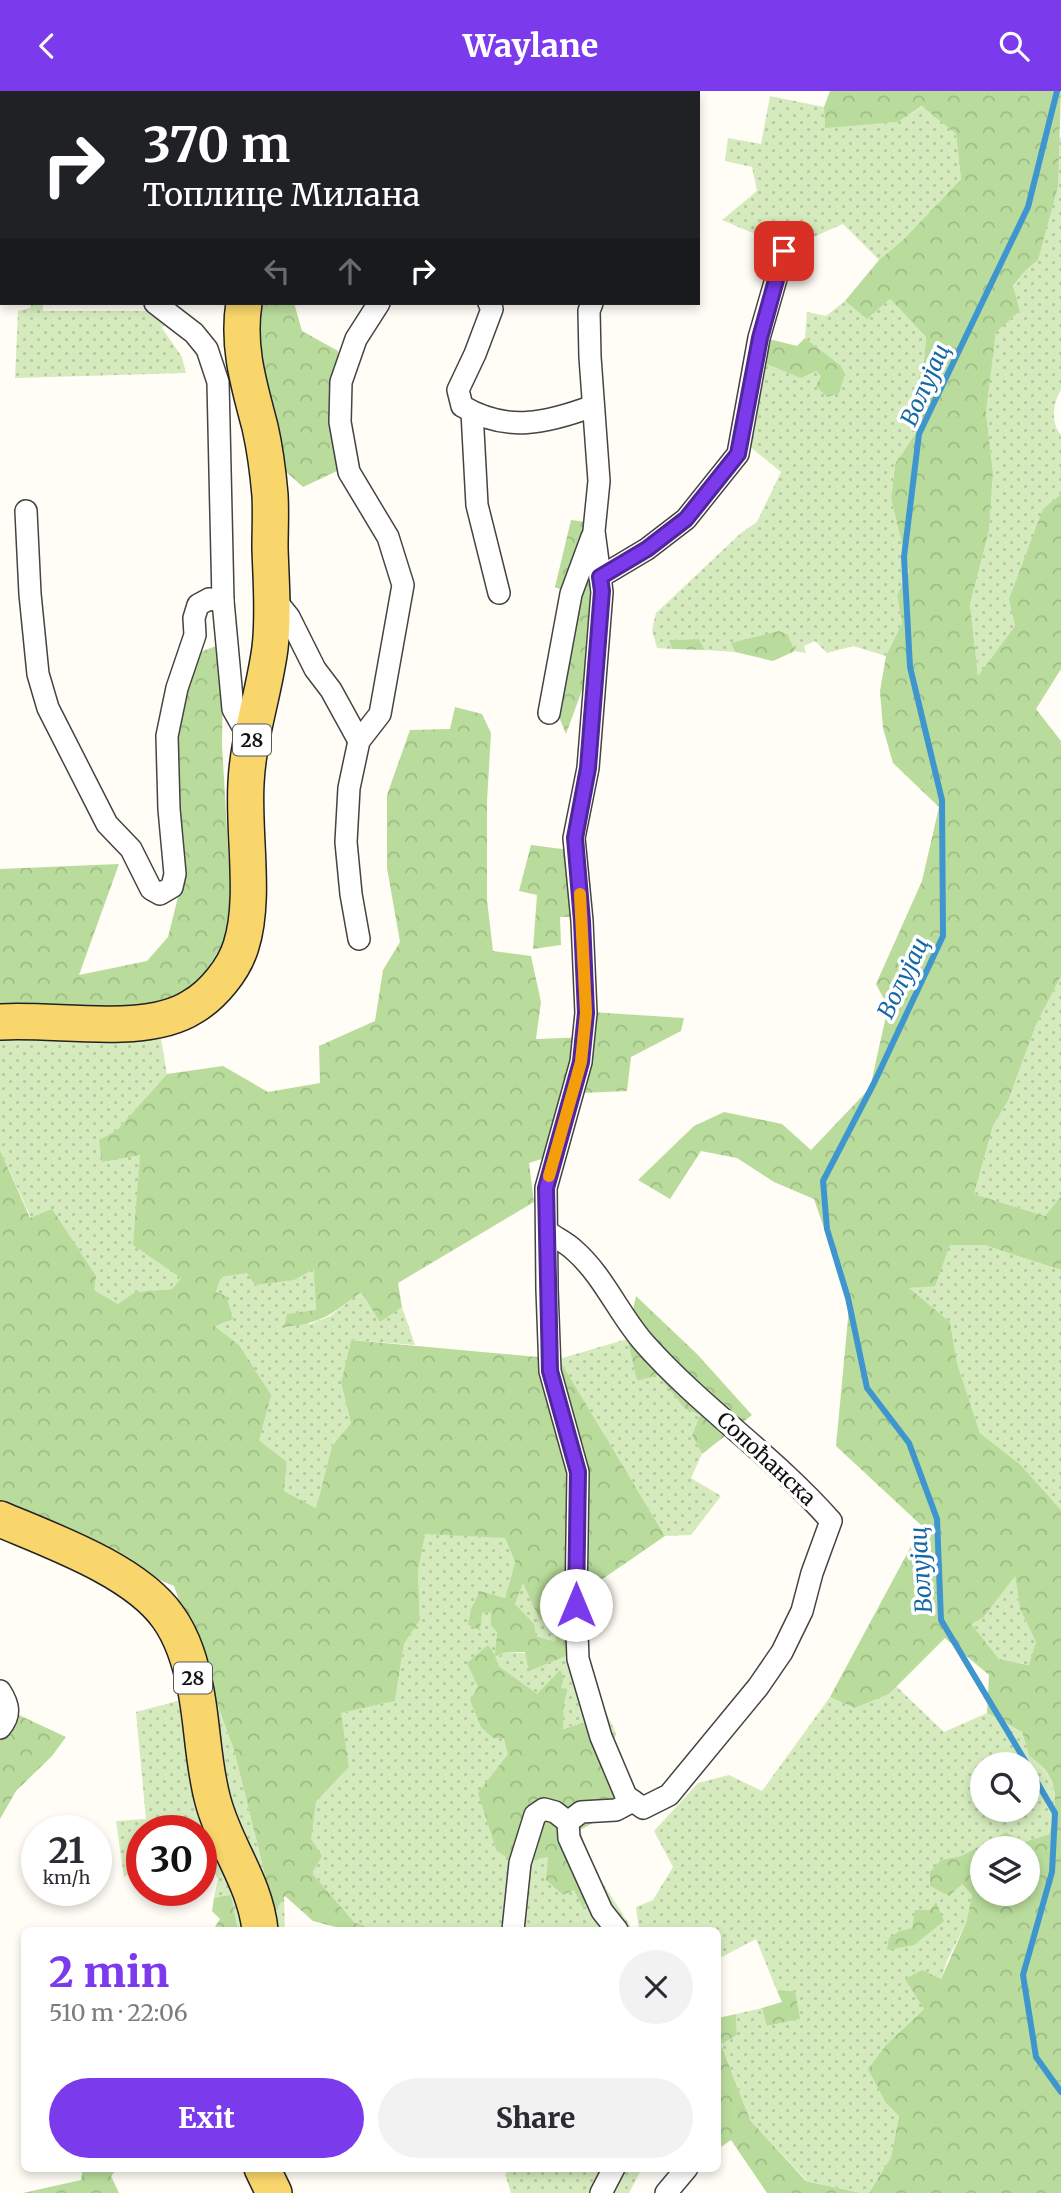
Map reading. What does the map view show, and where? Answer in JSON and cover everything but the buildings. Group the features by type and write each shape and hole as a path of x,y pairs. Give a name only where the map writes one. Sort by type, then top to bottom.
{"main road":[{"name":"28","path":"0,1022 129,1024 162,1021 194,1007 211,992 237,957 245,930 248,901 245,792 251,741 271,646 273,597 270,498 264,449 242,354 244,305"},
{"name":"28","path":"0,1520 116,1573 148,1595 178,1632 196,1691 205,1766 215,1811 248,1881 259,1927"},
{"path":"264,2172 274,2193"}],"street":[{"path":"600,577 647,549 686,519 738,454 760,338 784,251"},
{"path":"158,305 194,333 207,349 218,382 223,601 233,709 251,741"},
{"path":"359,939 346,842 349,788 359,741 380,714 403,585 388,537 349,472 340,422 341,382 356,339 378,305"},
{"path":"490,305 492,310 458,390 462,407 478,415 524,423 556,419 593,406"},
{"path":"568,1822 582,1812 616,1810 633,1801 626,1796 601,1737 578,1660 578,1472 550,1371 547,1289 546,1188 581,1062 586,1013 575,838 588,768 602,591 594,531 599,481 593,406 589,311 591,305"},
{"path":"472,412 477,505 499,593"},
{"path":"26,511 30,594 38,674 48,708 107,824 131,849 151,889 160,894 172,887 175,874 169,809 167,736 177,688 194,635 194,618 198,604 209,599 223,601"},
{"path":"549,713 571,594 594,531"},
{"path":"273,597 289,617 315,669 331,690 359,741"},
{"name":"Сопоћанска","path":"548,1232 575,1250 610,1293 644,1343 726,1423 809,1496 831,1521 793,1633 758,1687 669,1795 643,1808 633,1801"},
{"path":"0,1691 8,1708 8,1719 0,1728"},
{"path":"513,1927 520,1863 535,1815 544,1809 555,1812 568,1822 569,1838 602,1911 615,1927"},
{"path":"601,2193 612,2172"},
{"path":"666,2193 684,2172"}],"green space":[{"path":"830,91 1061,91 1058,186 1038,260 1013,286 1020,311 996,332 986,413 993,472 989,531 970,604 978,676 1015,626 1009,599 1043,509 1061,494 1061,669 1036,709 1061,741 1061,976 1036,1025 1008,1101 993,1126 974,1194 1045,1216 1061,1196 1061,1270 984,1245 950,1245 935,1286 909,1288 950,1322 957,1363 980,1433 1021,1465 1061,1510 1061,2193 869,2193 891,2157 899,2116 886,2103 868,2069 887,2044 924,2009 905,1979 922,1970 941,1979 966,1923 970,1904 1040,1906 1040,1837 1049,1834 1055,1799 1052,1781 1040,1765 1040,1752 1028,1752 1022,1732 987,1713 989,1675 945,1638 889,1694 855,1708 830,1697 922,1526 836,1446 849,1308 838,1257 814,1199 774,1182 737,1158 701,1151 670,1199 638,1180 694,1126 724,1112 782,1124 811,1150 870,1088 888,1007 876,984 922,881 939,807 893,763 883,728 880,691 886,656 902,623 897,595 909,572 891,499 895,464 917,431 907,415 924,360 926,337 890,299 867,319 845,301 879,260 903,240 961,179 956,134 922,106 898,122 825,128 824,107","holes":["1015,1576 1020,1609 1036,1642 1029,1665 999,1659 971,1624 983,1618"]},
{"path":"770,96 824,107 825,127 898,122 923,106 956,134 961,179 903,240 879,260 843,224 788,248 722,220 757,191 752,167 725,161 728,138 761,144"},
{"path":"1061,137 1061,390 1054,413 1055,424 1061,435 1061,494 1043,509 1015,626 978,677 970,604 989,531 993,472 986,413 996,331 1020,311 1013,287 1038,260"},
{"path":"890,299 926,337 924,360 907,415 917,431 895,464 891,499 909,572 897,595 902,623 886,656 853,646 827,653 815,641 804,646 806,653 795,651 788,635 732,644 735,652 705,650 699,639 669,640 672,649 657,648 652,630 656,613 741,533 757,522 781,472 743,441 755,359 816,371 822,376 840,365 805,338 807,312 826,316 845,301 867,318"},
{"path":"31,305 43,305 43,311 155,311 168,319 162,328 182,357 186,373 15,378 18,311 30,308"},
{"path":"261,305 295,305 302,331 338,351 337,471 303,487 274,461 258,325"},
{"path":"761,337 797,346 805,338 840,365 845,374 839,393 827,397 816,386 821,376 816,371 801,378 755,359"},
{"path":"571,520 587,522 593,584 589,671 566,734 555,707 576,596 555,587"},
{"path":"779,631 788,635 795,651 773,661 735,652 731,643"},
{"path":"699,639 705,650 672,649 669,640"},
{"path":"216,646 223,678 222,745 231,898 225,940 205,973 176,998 132,1012 0,1017 0,869 119,864 79,975 147,961 168,937 178,897 172,738 195,654"},
{"path":"455,707 482,714 491,733 487,802 487,900 493,951 531,956 541,1002 536,1039 590,1037 591,1012 684,1018 681,1031 631,1057 627,1091 582,1093 569,1150 529,1163 534,1202 398,1283 402,1307 380,1322 361,1292 325,1317 284,1327 287,1314 316,1310 314,1269 294,1280 255,1285 247,1273 221,1277 216,1292 226,1296 233,1319 214,1326 239,1345 271,1395 259,1440 287,1462 284,1491 316,1508 332,1446 351,1423 341,1383 351,1340 559,1359 665,1536 572,1600 573,1677 566,1656 529,1671 525,1652 507,1652 495,1657 500,1667 537,1694 560,1670 564,1677 561,1688 568,1689 564,1703 563,1729 585,1722 616,1733 612,1749 620,1793 602,1818 580,1830 591,1867 600,1879 583,1908 574,1890 563,1895 546,1880 548,1857 514,1863 496,1850 478,1793 508,1754 504,1738 493,1738 481,1727 470,1700 478,1687 467,1663 488,1645 495,1655 497,1632 491,1625 491,1612 482,1613 480,1630 468,1625 471,1609 480,1591 505,1598 515,1562 505,1538 425,1534 418,1572 420,1620 404,1644 395,1701 341,1713 349,1767 316,1802 311,1839 322,1856 312,1873 354,1922 366,1927 336,1927 313,1921 285,1896 272,1917 263,1867 234,1750 174,1586 0,1516 0,1150 30,1218 52,1209 96,1276 94,1290 118,1304 135,1292 172,1289 181,1278 133,1245 140,1155 102,1162 99,1140 116,1131 167,1074 223,1066 268,1092 320,1083 319,1046 375,1021 383,970 400,942 387,868 387,795 410,730 450,729","holes":["523,1583 540,1621 556,1611 556,1642 536,1636 534,1624 515,1604"]},
{"path":"531,845 570,850 576,917 560,917 561,945 533,949 537,895 519,891"},
{"path":"1061,976 1061,1196 1045,1216 974,1194 993,1126 1008,1101 1036,1025"},
{"path":"155,1004 167,1074 116,1131 140,1154 139,1191 181,1278 172,1289 135,1292 118,1304 94,1290 31,1218 0,1150 0,1017"},
{"path":"949,1245 984,1245 1061,1270 1061,1510 1021,1465 980,1433 957,1363 950,1322 908,1288 935,1285"},
{"path":"315,1269 316,1310 308,1325 330,1316 361,1292 380,1321 402,1307 415,1345 351,1340 341,1383 351,1423 332,1446 316,1508 284,1491 287,1462 259,1440 214,1326 216,1292 221,1277 247,1272"},
{"path":"636,1296 697,1354 752,1415 702,1454 692,1435 700,1415 685,1409 658,1375 637,1381 627,1339"},
{"path":"627,1339 637,1381 658,1374 685,1409 700,1415 692,1435 702,1454 691,1478 721,1496 691,1535 665,1536 559,1359"},
{"path":"425,1533 505,1538 515,1562 505,1598 482,1613 491,1611 497,1631 496,1657 507,1652 566,1656 586,1672 616,1733 585,1722 562,1729 568,1689 561,1689 560,1670 537,1695 500,1667 488,1646 508,1754 479,1793 496,1850 548,1857 574,1889 584,1907 600,1879 631,1927 366,1927 354,1922 312,1873 310,1839 316,1802 349,1767 340,1713 395,1701 404,1644 420,1620 418,1572"},
{"path":"1015,1575 1020,1609 1036,1642 1030,1665 999,1659 970,1624 983,1618"},
{"path":"523,1582 540,1621 556,1610 556,1642 536,1636 515,1604"},
{"path":"203,1666 234,1750 263,1867 272,1916 284,1896 285,1927 271,1927 229,1807"},
{"path":"896,1686 944,1732 987,1713 1022,1732 1028,1752 970,1752 970,1822 1040,1822 1040,1765 1047,1773 1054,1790 1049,1834 1040,1837 1013,1836 1006,1832 998,1836 970,1836 970,1851 941,1860 970,1893 966,1923 925,2008 887,2044 886,2103 899,2116 891,2157 869,2193 807,2181 750,2120 721,2043 737,2035 736,2014 762,2008 768,2026 799,2019 795,1992 777,1991 756,1939 721,1957 721,1927 639,1927 636,1907 653,1900 673,1867 654,1831 698,1783 729,1775 762,1791 830,1697 855,1708 889,1694"},
{"path":"0,1697 21,1716 66,1737 52,1756 16,1791 0,1819"},
{"path":"181,1700 216,1815 146,1815 136,1712"},
{"path":"126,1820 124,1877 116,1821"},
{"path":"217,1820 249,1927 237,1927 231,1896 217,1898"},
{"path":"970,1851 970,1893 962,1884 949,1896 930,1886 930,1872 941,1860"},
{"path":"231,1895 237,1927 215,1927 220,1919 212,1911 213,1906 217,1906 217,1897"},
{"path":"936,1902 944,1921 914,1945 887,1950 889,1938 912,1928 915,1910 930,1910"},
{"path":"777,1991 795,1991 800,2019 767,2026 762,2008 782,2002"},
{"path":"736,2014 737,2035 721,2044 721,2017"},
{"path":"721,2044 750,2120 806,2181 861,2193 767,2193 731,2140 721,2147"},
{"path":"82,2172 114,2172 111,2176 119,2193 23,2193 81,2180"},
{"path":"640,2172 629,2193 511,2193 505,2174"}],"waterway":[{"name":"Волујац","path":"1020,1752 941,1620 937,1519 909,1443 867,1388 848,1298 827,1229 823,1181 874,1083 943,936 942,800 910,667 904,557 919,434 1028,207 1057,91"},
{"name":"Волујац","path":"1040,1787 1055,1813 1052,1872 1023,1975 1036,2057 1061,2092"}],"slow traffic":[{"path":"549,1176 581,1062 586,1013 580,894"}],"route":[{"path":"576,1605 578,1472 550,1371 546,1188 581,1062 586,1013 575,838 588,768 602,591 600,577 647,549 686,519 738,454 760,338 784,251"}]}
